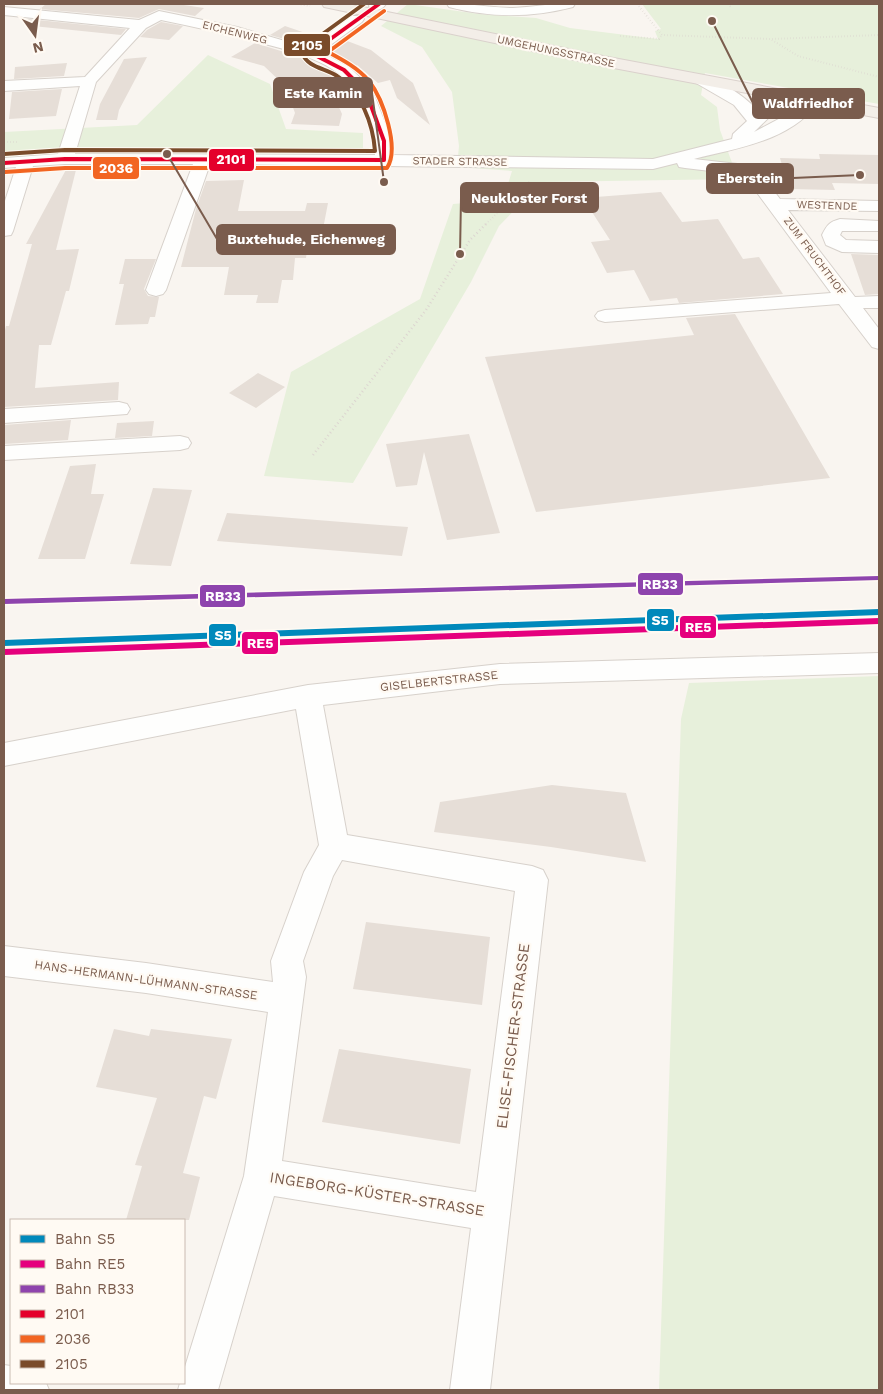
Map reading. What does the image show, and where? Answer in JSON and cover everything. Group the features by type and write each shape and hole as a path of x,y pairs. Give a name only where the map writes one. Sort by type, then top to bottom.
{"main road":[{"name":"UMGEHUNGSSTRASSE","path":"329,4 702,80 879,113"}],"street":[{"path":"66,16 80,4"},
{"path":"454,4 472,9 514,11 550,9 568,4"},
{"path":"4,11 141,25"},
{"name":"EICHENWEG","path":"141,25 159,15 237,32 310,53 344,70 366,92 384,141 384,160"},
{"path":"310,53 357,19"},
{"path":"64,160 89,81 141,25"},
{"path":"702,80 740,102 756,121"},
{"path":"4,86 89,81"},
{"path":"733,144 783,95"},
{"name":"STADER STRASSE","path":"4,163 64,160 203,159 638,164 669,161 753,139 796,116 811,100"},
{"name":"ZUM FRUCHTHOF","path":"733,144 749,170 879,343"},
{"path":"156,290 203,159"},
{"path":"669,161 749,170"},
{"path":"4,232 26,162"},
{"name":"WESTENDE","path":"775,204 879,206"},
{"path":"879,226 840,225 835,227 831,235 833,241 842,246 879,247"},
{"path":"605,316 798,302 847,300 879,302"},
{"path":"4,416 118,409"},
{"path":"4,453 180,443"},
{"name":"GISELBERTSTRASSE","path":"4,754 308,696 500,674 879,663"},
{"path":"198,1390 262,1176 290,977 287,960 319,872 334,846 308,696"},
{"name":"ELISE-FISCHER-STRASSE","path":"334,846 532,880 470,1390"},
{"name":"HANS-HERMANN-LÜHMANN-STRASSE","path":"4,961 85,969 189,983 287,1000"},
{"name":"INGEBORG-KÜSTER-STRASSE","path":"262,1176 492,1213"},
{"path":"4,1385 29,1390"}],"path":[{"path":"637,4 662,35"},
{"path":"728,4 732,8"},
{"path":"620,36 659,39 662,35 772,40 879,35"},
{"path":"772,40 798,56 879,77"},
{"path":"313,454 426,310 470,240 533,179"}],"green space":[{"path":"408,4 479,14 536,18 570,28 658,39 655,31 661,29 642,4 879,4 879,104 705,73 701,95 717,107 720,130 738,179 542,182 499,226 471,282 353,483 264,476 291,372 420,299 453,204 503,200 512,171 457,167 459,146 452,92 422,47 381,26"},
{"path":"208,55 270,84 286,129 363,133 363,157 53,157 4,159 4,132 137,125"},
{"path":"879,676 879,1390 659,1390 681,719 689,683"}],"building":[{"path":"46,4 177,4 204,8 195,16 159,9 139,18 40,9"},
{"path":"28,19 126,29 121,35 23,25"},
{"path":"161,22 183,26 169,40 140,37 147,30"},
{"path":"285,26 320,38 309,46 270,35"},
{"path":"342,39 371,50 413,83 430,125 397,98 390,80 378,83 357,65 356,71 350,65 325,52"},
{"path":"255,43 310,60 338,75 326,78 342,114 339,126 291,124 295,113 285,86 264,66 231,57"},
{"path":"147,57 119,110 117,120 96,120 100,104 124,59"},
{"path":"67,63 64,76 14,79 15,67"},
{"path":"62,89 56,116 9,119 12,92"},
{"path":"819,154 879,155 879,184 832,183 835,190 789,189 780,158 820,159"},
{"path":"68,166 77,166 56,250 79,249 69,291 66,291 51,345 39,345 35,388 119,382 118,400 4,407 4,334 6,326 9,326 32,244 26,244"},
{"path":"244,180 238,211 305,211 307,203 328,203 323,229 310,229 306,258 295,258 293,280 282,280 278,303 256,303 258,295 224,295 229,267 181,267 196,209 206,181"},
{"path":"661,192 682,222 718,219 743,259 759,257 783,294 679,303 677,298 650,301 634,270 607,273 591,242 610,240 583,198"},
{"path":"851,254 879,255 879,294 865,295"},
{"path":"125,259 156,259 144,289 148,296 159,297 155,317 150,317 148,324 115,325 124,284 119,284"},
{"path":"735,314 830,478 536,512 485,357 694,335 686,318"},
{"path":"258,373 285,387 256,408 229,393"},
{"path":"71,420 68,440 4,444 4,425"},
{"path":"154,421 152,436 115,438 117,423"},
{"path":"469,434 500,533 447,540 424,452 417,485 396,487 386,444"},
{"path":"96,464 91,494 104,494 85,559 38,559 70,466"},
{"path":"153,488 192,490 171,566 130,564"},
{"path":"227,513 408,527 402,556 217,541"},
{"path":"552,785 626,793 646,862 551,847 434,832 440,802"},
{"path":"366,922 490,937 482,1005 353,989"},
{"path":"114,1029 149,1036 151,1029 232,1039 216,1099 204,1096 183,1173 200,1177 189,1220 126,1219 142,1166 135,1165 157,1098 96,1087"},
{"path":"339,1049 471,1069 460,1144 322,1122"}],"rail line":[{"name":"RB33","path":"4,602 879,578"},
{"name":"S5","path":"4,643 879,612"},
{"name":"RE5","path":"4,652 879,621"}],"transit line":[{"name":"2105","path":"4,154 65,150 375,151 369,120 352,90 337,76 307,61 302,53 306,46 364,4"},
{"name":"2101","path":"311,53 379,4"},
{"name":"2036","path":"5,172 65,168 387,168 391,162 392,141 377,94 369,81 359,71 328,52 384,11"},
{"name":"2101","path":"311,53 344,70 366,92 384,141 384,160"},
{"name":"2101","path":"4,163 65,159 384,160"}],"place":[{"name":"Waldfriedhof","path":"712,21"},
{"name":"Buxtehude, Eichenweg","path":"167,154"},
{"name":"Eberstein","path":"860,175"},
{"name":"Este Kamin","path":"384,182"},
{"name":"Neukloster Forst","path":"460,254"}]}
